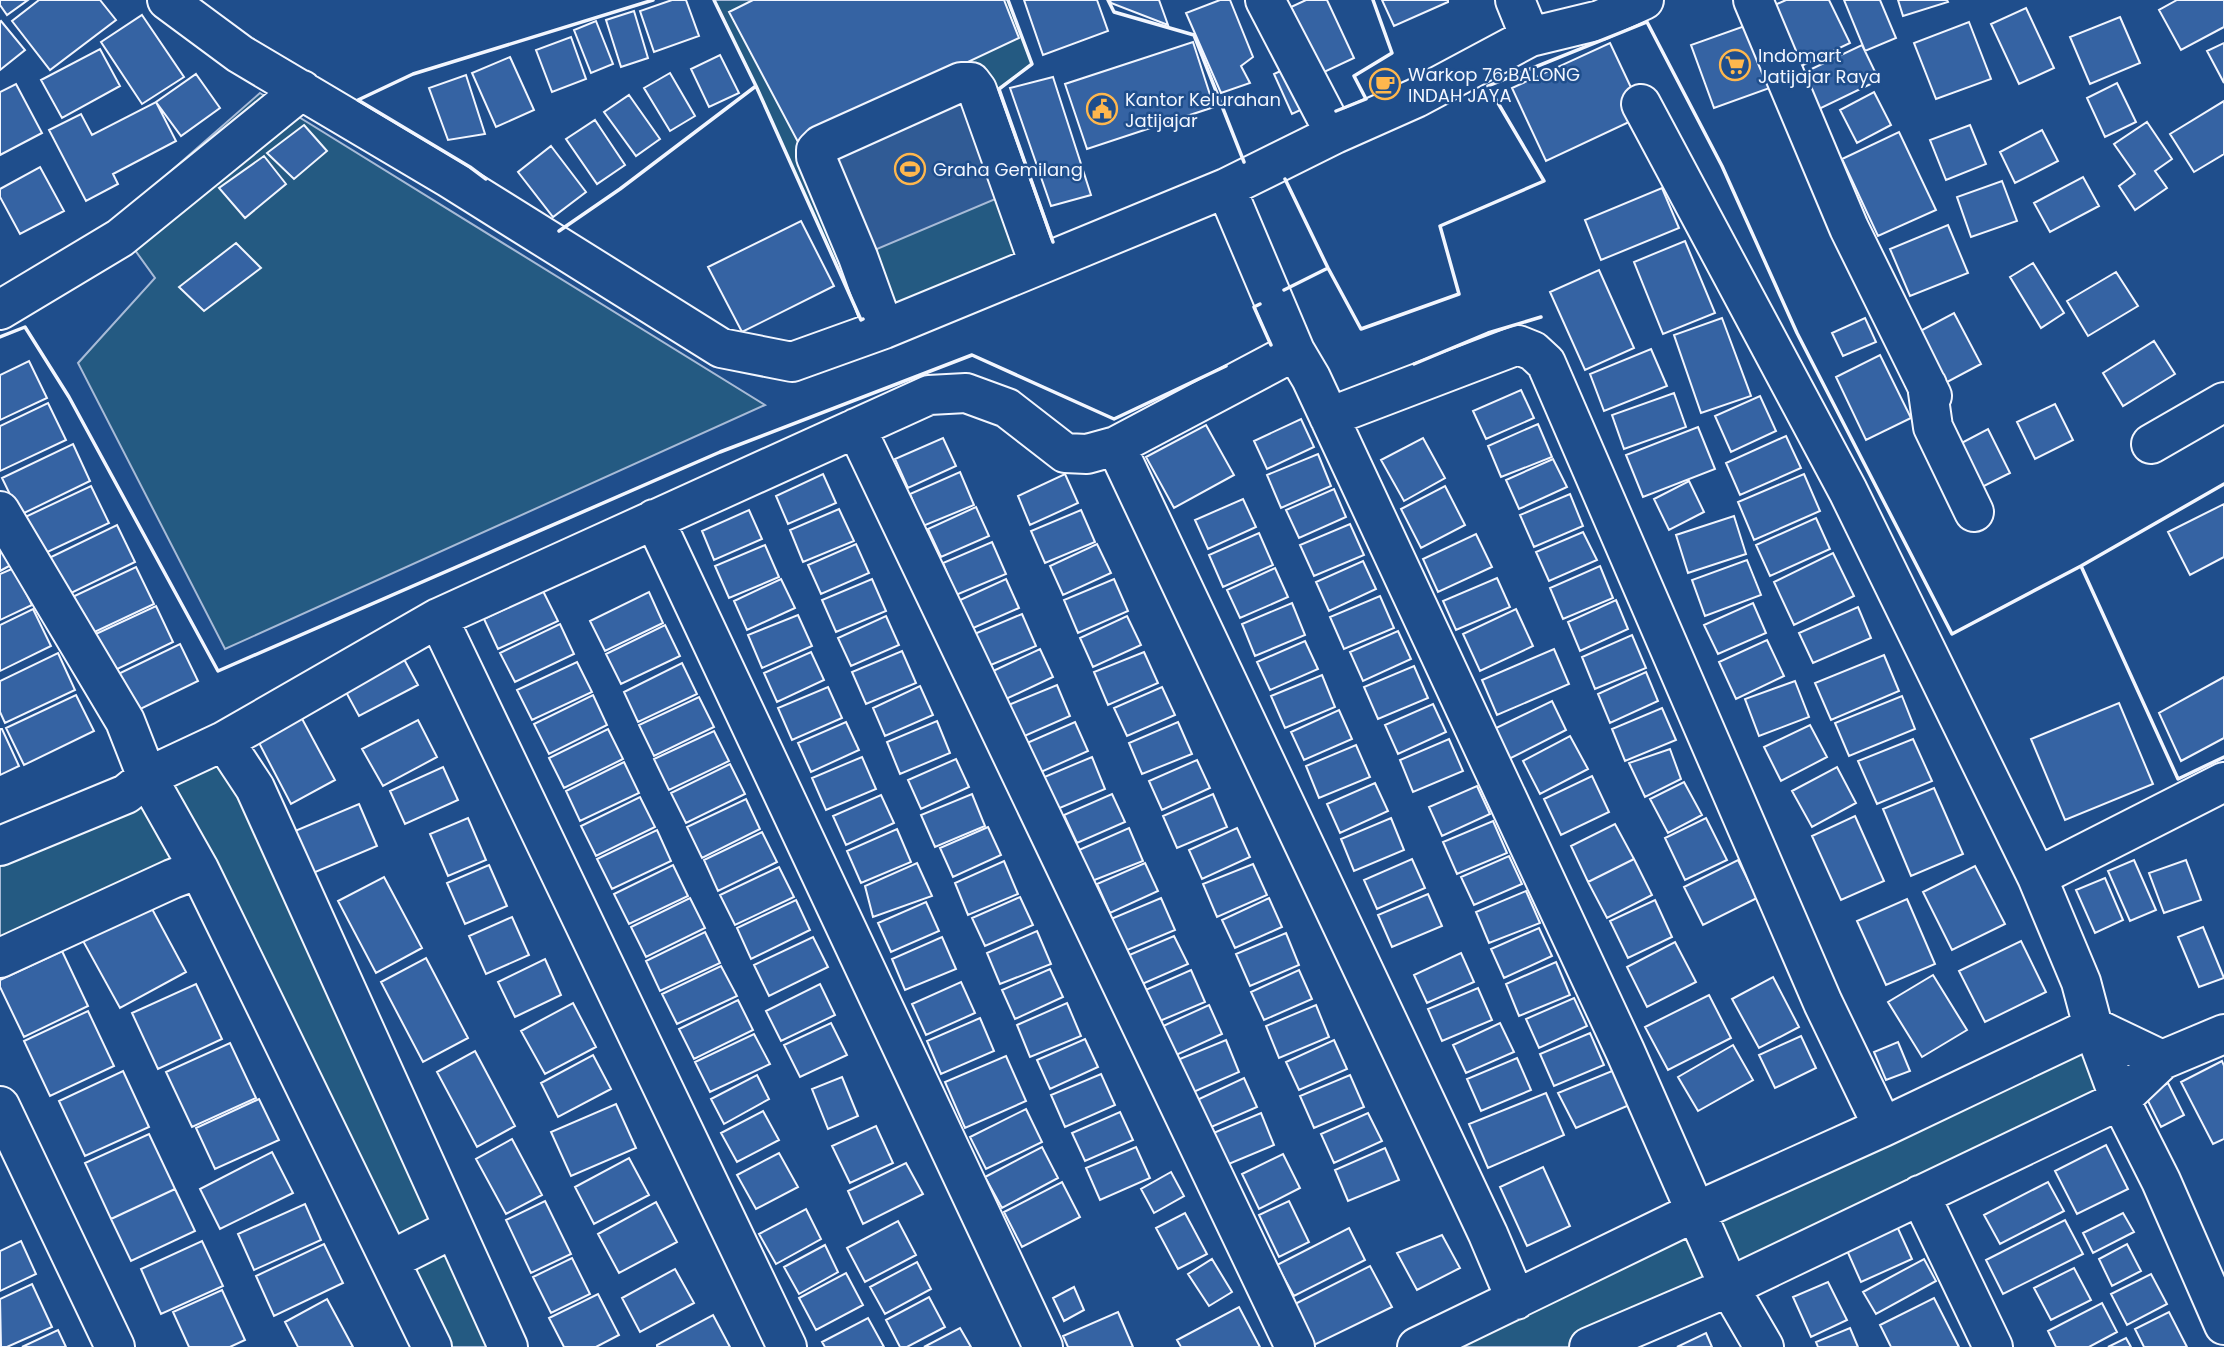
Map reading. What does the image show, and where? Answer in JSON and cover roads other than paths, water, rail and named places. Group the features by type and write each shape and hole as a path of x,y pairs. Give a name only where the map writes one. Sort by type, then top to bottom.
{"street":[{"path":"167,0 240,54 449,178 721,348 792,362 884,329 1226,188 1335,134 1416,98 1530,37 1600,20 1632,3"},
{"path":"1265,0 1335,134"},
{"path":"1515,0 1530,37"},
{"path":"1754,0 1849,228 1929,391 1933,428 1974,512"},
{"path":"884,329 816,157 816,150 821,145 961,82 971,82 977,90 1039,264"},
{"path":"0,310 120,238 302,90"},
{"path":"1642,104 1848,491 2037,877 2081,982 2093,1027 2120,1100 2161,1181 2224,1325"},
{"path":"1226,188 1295,351 1329,417 1619,1038 1729,1287 1764,1347"},
{"path":"1329,417 1517,345 1533,351 1546,363 1823,1003 1883,1126"},
{"path":"0,846 126,794 147,777 224,741 438,618 929,395 967,393 1007,408 1065,453 1087,454 1116,446 1295,351"},
{"path":"2151,444 2224,402"},
{"path":"856,428 1295,1347"},
{"path":"1116,446 1488,1234 1516,1300"},
{"path":"0,511 125,721 147,777 199,869 432,1347"},
{"path":"653,519 1043,1347"},
{"path":"438,618 787,1347"},
{"path":"224,741 255,788 508,1347"},
{"path":"2037,877 2224,782"},
{"path":"0,958 199,869"},
{"path":"1417,1347 1697,1211 2093,1027"},
{"path":"2093,1027 2162,1060"},
{"path":"1589,1347 1729,1287 2120,1100 2162,1060 2224,1034"},
{"path":"0,1106 115,1347"},
{"path":"1920,1195 1993,1347"},
{"path":"391,1260 454,1228"}],"place":[{"name":"Indomart Jatijajar Raya","path":"1735,65"},
{"name":"Warkop 76 BALONG INDAH JAYA","path":"1385,84"},
{"name":"Kantor Kelurahan Jatijajar","path":"1102,109"},
{"name":"Graha Gemilang","path":"910,169"}]}
